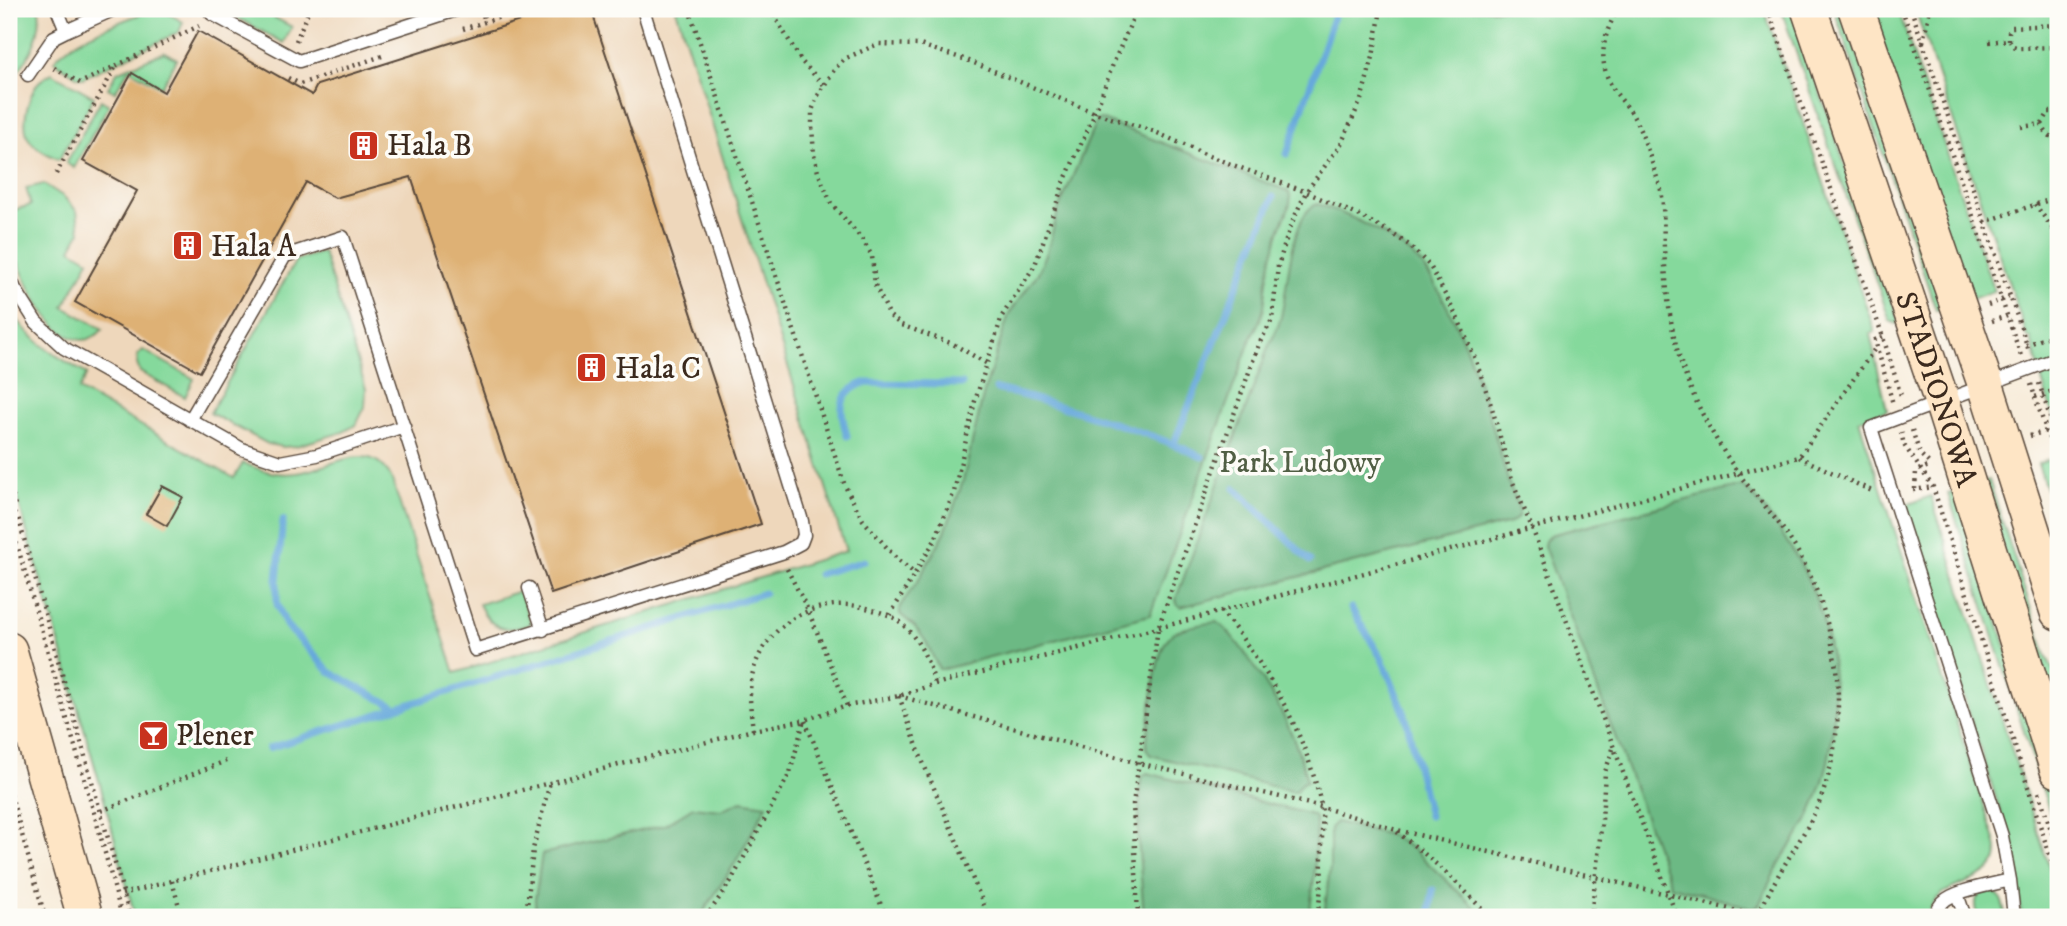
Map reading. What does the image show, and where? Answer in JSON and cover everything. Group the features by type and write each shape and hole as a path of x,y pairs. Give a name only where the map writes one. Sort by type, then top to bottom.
{"street":[{"name":"STADIONOWA","path":"1809,9 1942,402 2058,770"},
{"name":"STADIONOWA","path":"1856,9 1986,386 2058,612"},
{"path":"9,650 85,917"}],"lane":[{"path":"57,9 66,31"},
{"path":"29,75 54,37 115,9"},
{"path":"208,9 212,14 299,61 459,9"},
{"path":"190,420 285,256 343,237 475,650 784,552 801,543 804,535 799,508 643,9"},
{"path":"9,275 36,322 64,348 242,449 280,462 317,455 404,426"},
{"path":"2014,917 2002,836 1871,428 2058,358"},
{"path":"529,588 543,630"},
{"path":"1934,917 1941,904 1957,894 2010,880"},
{"path":"1957,894 1965,917"}],"path":[{"path":"481,9 485,22"},
{"path":"689,9 845,486 863,520 896,558 915,575"},
{"path":"770,9 802,62 824,85"},
{"path":"890,615 935,540 954,492 986,363 1002,316 1035,265 1064,182 1137,9"},
{"path":"1138,917 1133,804 1158,628 1259,344 1272,320 1278,266 1290,227 1306,192 1341,144 1362,100 1381,9"},
{"path":"899,695 1138,763 1322,807 1393,829 1760,917 1766,895 1808,827 1821,800 1835,748 1838,702 1834,659 1822,605 1812,579 1793,543 1739,474 1709,427 1686,377 1671,327 1665,281 1661,188 1637,124 1615,92 1605,65 1604,38 1618,9"},
{"path":"1768,9 1882,337 1902,417 1904,445 1933,487 2058,883"},
{"path":"1902,9 2058,442"},
{"path":"1911,9 2026,345 2035,397 2058,465"},
{"path":"1923,43 1930,9"},
{"path":"29,75 48,64 80,83 198,25"},
{"path":"2058,25 2012,27 2009,32 2009,40 2013,46 2019,48 2058,47"},
{"path":"1989,42 2009,40"},
{"path":"986,363 953,344 901,325 890,316 875,285 872,256 862,239 831,202 818,173 812,111 824,85 844,59 860,50 878,44 920,45 968,60 1095,113 1153,131 1209,156 1306,192 1388,231 1409,245 1430,266 1448,298 1476,361 1512,480 1677,917"},
{"path":"56,174 115,67"},
{"path":"2042,124 2049,112 2058,112"},
{"path":"2021,127 2042,124"},
{"path":"2042,124 2045,132 2058,138"},
{"path":"1984,222 2058,197"},
{"path":"2035,204 2052,228 2058,247"},
{"path":"2052,228 2058,232"},
{"path":"2026,345 2058,332"},
{"path":"122,894 1158,628 1799,457 1876,347"},
{"path":"2035,397 2058,388"},
{"path":"1799,457 1884,496 1933,487"},
{"path":"1915,489 1916,471"},
{"path":"9,482 15,502 10,510 10,520 122,917"},
{"path":"10,510 18,517 130,917"},
{"path":"787,568 808,610 847,706"},
{"path":"753,730 750,692 753,674 763,649 780,628 808,610 833,604 856,604 890,615 901,622 918,643 935,684"},
{"path":"1221,611 1248,645 1286,707 1314,778 1322,807 1322,883 1317,917"},
{"path":"899,695 922,760 989,917"},
{"path":"706,917 731,881 790,773 804,720"},
{"path":"804,720 886,917"},
{"path":"1591,917 1605,772 1613,748"},
{"path":"101,811 226,761"},
{"path":"526,917 533,849 551,782"},
{"path":"9,788 45,917"},
{"path":"1393,829 1420,849 1489,917"},
{"path":"172,881 182,917"}],"shaded area":[{"path":"9,9 676,9 846,551 100,784 9,470"}],"green space":[{"path":"9,9 39,9 40,19 32,48 9,81"},
{"path":"154,9 160,9 183,22 179,32 83,78 54,61 62,52 86,37"},
{"path":"221,9 259,9 292,27 284,43"},
{"name":"Park Ludowy","path":"676,9 1764,9 1875,332 1870,334 1887,410 1859,420 1996,843 1997,855 1994,864 1980,877 1942,894 1927,917 135,917 100,784 9,470 9,307 34,338 87,374 79,390 234,478 243,463 282,474 309,471 348,458 372,459 382,465 391,477 455,673 846,551"},
{"path":"1781,9 1791,9 1900,323 1890,321"},
{"path":"1834,9 1842,9 1944,308 1936,310"},
{"path":"1870,9 1898,9 1994,291 1969,300"},
{"path":"1915,9 2058,9 2058,429 2031,339 2027,336"},
{"path":"164,52 177,59 161,87 129,69 115,92 108,88 117,72"},
{"path":"52,73 94,97 59,160 31,142 27,136 25,120 34,89"},
{"path":"101,100 109,105 74,168 66,163"},
{"path":"1100,119 1288,191 1289,206 1272,256 1262,314 1150,615 939,669 925,640 900,614 900,606 918,581 945,532 963,481 984,392 1009,314 1038,273 1047,252 1059,208 1096,122"},
{"path":"44,184 64,197 77,211 80,232 71,249 89,260 64,307 103,329 87,339 72,338 57,327 42,310 13,248 8,229 9,200 14,210 31,205 26,188"},
{"path":"1318,204 1386,235 1410,253 1430,276 1453,318 1470,358 1517,503 1518,515 1510,523 1181,607 1176,599 1279,323 1295,237 1308,210"},
{"path":"323,252 366,389 365,407 356,425 343,432 296,446 268,444 210,413 296,260"},
{"path":"143,350 194,379 185,397 140,372 138,355"},
{"path":"2053,461 2058,477 2058,524 2038,464"},
{"path":"1989,480 2045,653 2058,680 2058,728 1981,483"},
{"path":"1741,486 1763,507 1778,528 1811,586 1830,651 1834,685 1830,753 1821,786 1804,826 1778,866 1759,905 1752,908 1671,886 1544,546 1550,535"},
{"path":"1957,491 2058,812 2058,838 1948,494"},
{"path":"1931,496 2054,882 2058,917 2021,917 2018,875 2013,852 1903,506"},
{"path":"520,591 531,624 514,628 500,627 489,619 479,604"},
{"path":"1217,622 1229,632 1250,660 1289,727 1307,781 1295,792 1150,755 1146,748 1156,672 1164,645 1174,633"},
{"path":"1147,773 1312,815 1316,824 1314,879 1309,917 1144,917 1138,837 1141,777"},
{"path":"741,801 767,805 735,863 700,917 536,917 535,899 542,854 664,825 693,807 721,810"},
{"path":"1336,822 1390,835 1413,849 1485,917 1324,917 1330,867 1330,828"},
{"path":"1987,890 1999,896 2006,917 1978,917 1977,898"}],"building":[{"name":"Hala C","path":"558,9 591,9 761,524 551,594 411,177 335,198 306,182 200,372 75,302 137,191 83,161 132,73 164,92 198,31 312,95 317,85"},
{"path":"162,486 183,497 167,526 146,514"}],"waterway":[{"path":"1287,154 1336,9"},
{"path":"1174,443 1273,197"},
{"path":"847,436 842,404 855,387 864,383 962,384"},
{"path":"996,389 1126,427 1202,457"},
{"path":"1235,488 1310,561"},
{"path":"283,520 277,604 286,625 330,672 397,708 764,593"},
{"path":"819,574 864,561"},
{"path":"1351,608 1382,659 1405,714 1429,816"},
{"path":"269,748 397,708"},
{"path":"1429,917 1433,890"}],"place":[{"name":"Hala B","path":"364,145"},
{"name":"Hala A","path":"188,246"},
{"name":"Hala C","path":"592,368"},
{"name":"Plener","path":"153,735"}]}
